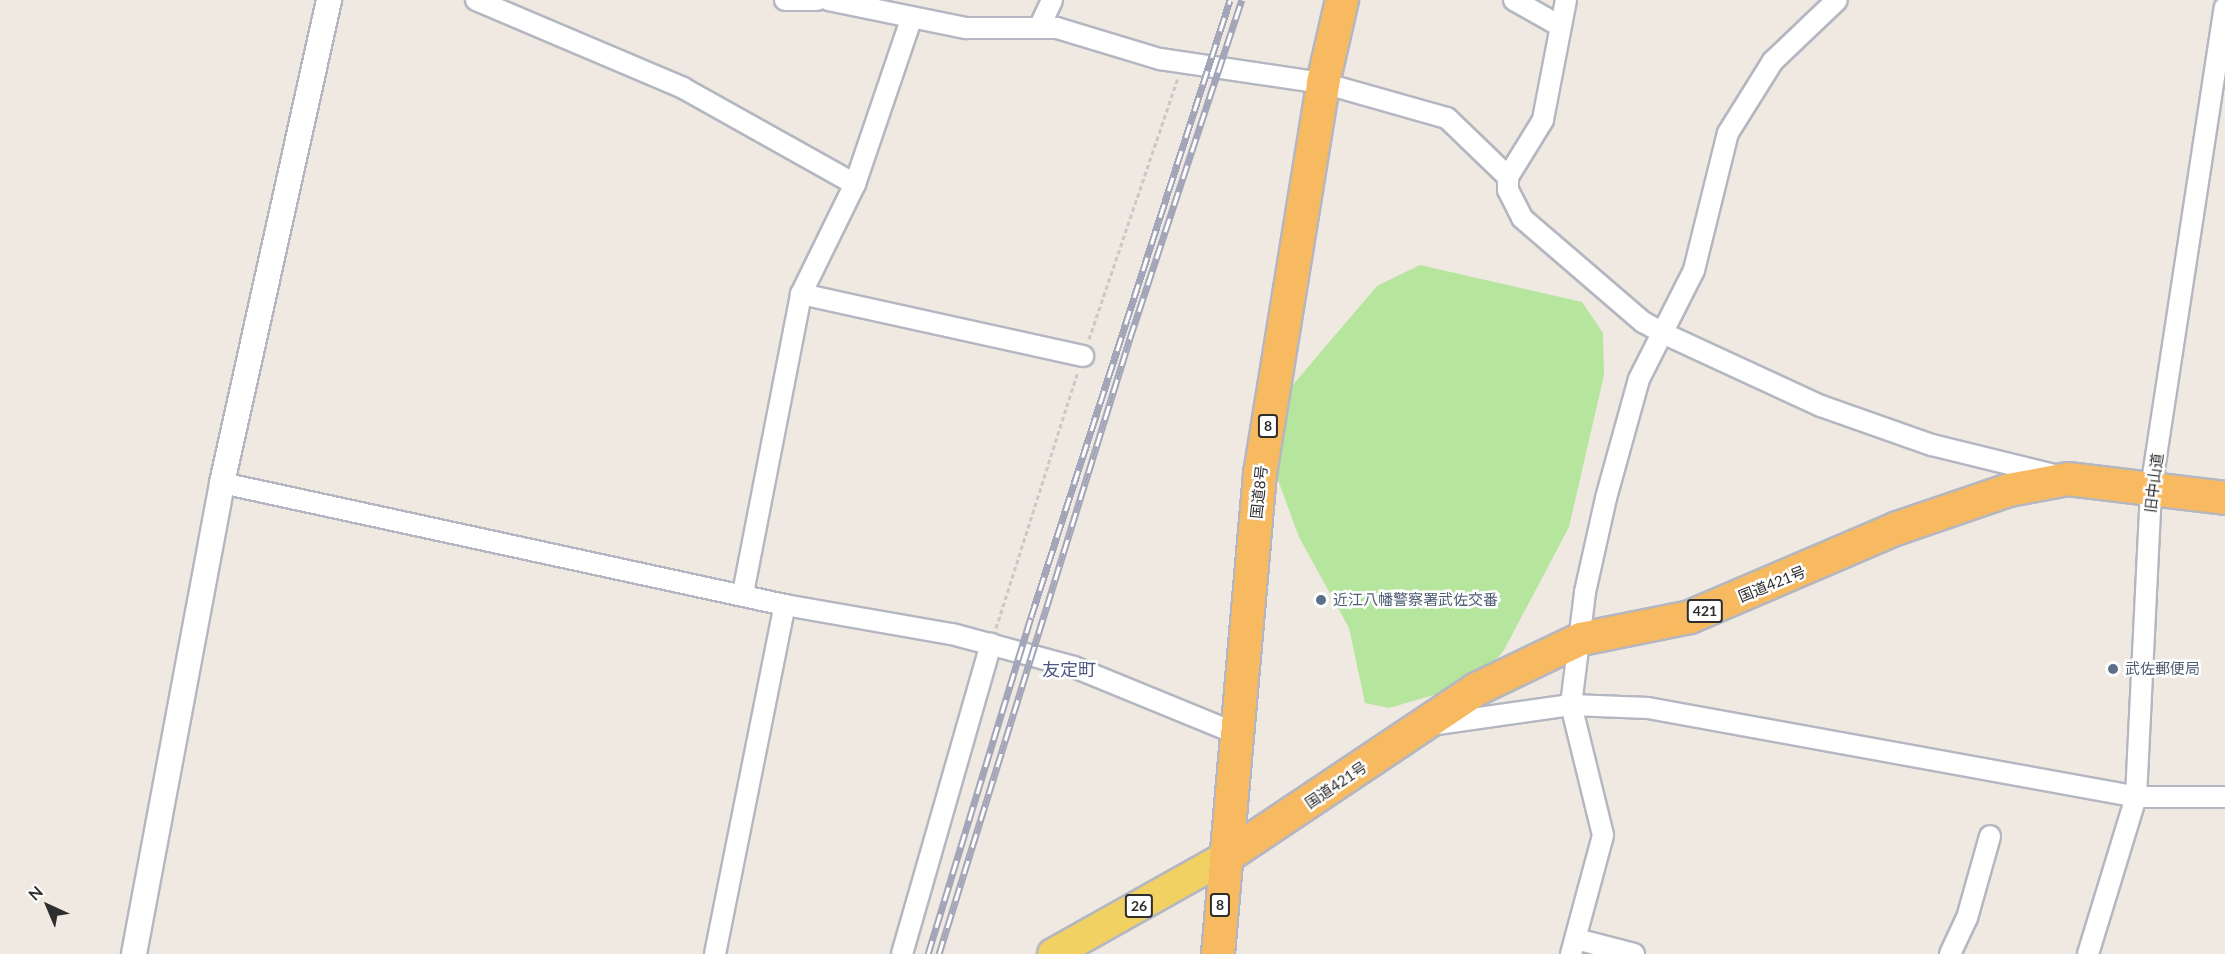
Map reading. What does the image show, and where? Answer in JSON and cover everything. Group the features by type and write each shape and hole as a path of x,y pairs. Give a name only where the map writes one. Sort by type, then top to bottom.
{"highway":[{"name":"国道8号","path":"1218,954 1235,733 1260,474 1323,82 1342,0"},
{"name":"国道421号","path":"1226,857 1420,726 1487,684 1581,639 1690,617 1898,528 2008,490 2068,479 2225,498"}],"main road":[{"name":"26","path":"1053,954 1226,857"}],"street":[{"path":"134,954 222,483 329,0"},
{"path":"476,0 683,88 855,184"},
{"path":"785,0 817,0"},
{"path":"828,0 966,28 1057,28 1160,59 1323,82 1447,118 1508,177"},
{"path":"1039,28 1052,0"},
{"path":"1514,0 1560,26"},
{"path":"1566,0 1543,120 1508,177 1508,190 1522,218 1643,322 1665,334 1821,406 1932,445 2068,479"},
{"path":"1634,954 1573,946 1603,835 1571,705 1581,639 1585,592 1609,488 1639,379 1665,334 1694,270 1728,133 1773,61 1837,0"},
{"name":"旧中山道","path":"2088,954 2136,797 2151,489 2216,135 2225,8"},
{"path":"743,593 801,294 855,184 912,17"},
{"path":"801,294 1083,356"},
{"path":"222,483 743,593 785,605 991,644 1074,667 1235,733"},
{"path":"715,954 785,605"},
{"path":"902,954 991,644"},
{"path":"1420,726 1447,727 1571,705 1648,708 2136,797 2225,797"},
{"path":"1950,954 1967,918 1990,836"}],"green space":[{"path":"1420,265 1582,302 1603,333 1604,375 1569,527 1504,650 1488,670 1461,687 1389,708 1365,703 1349,628 1299,537 1271,461 1274,419 1291,387 1377,286"}],"railway":[{"path":"928,954 1031,617 1230,0"},
{"path":"939,954 1130,338 1242,0"}],"place":[{"name":"近江八幡警察署武佐交番","path":"1321,600"},
{"name":"武佐郵便局","path":"2113,669"}],"district":[{"name":"友定町","path":"1069,669"}]}
